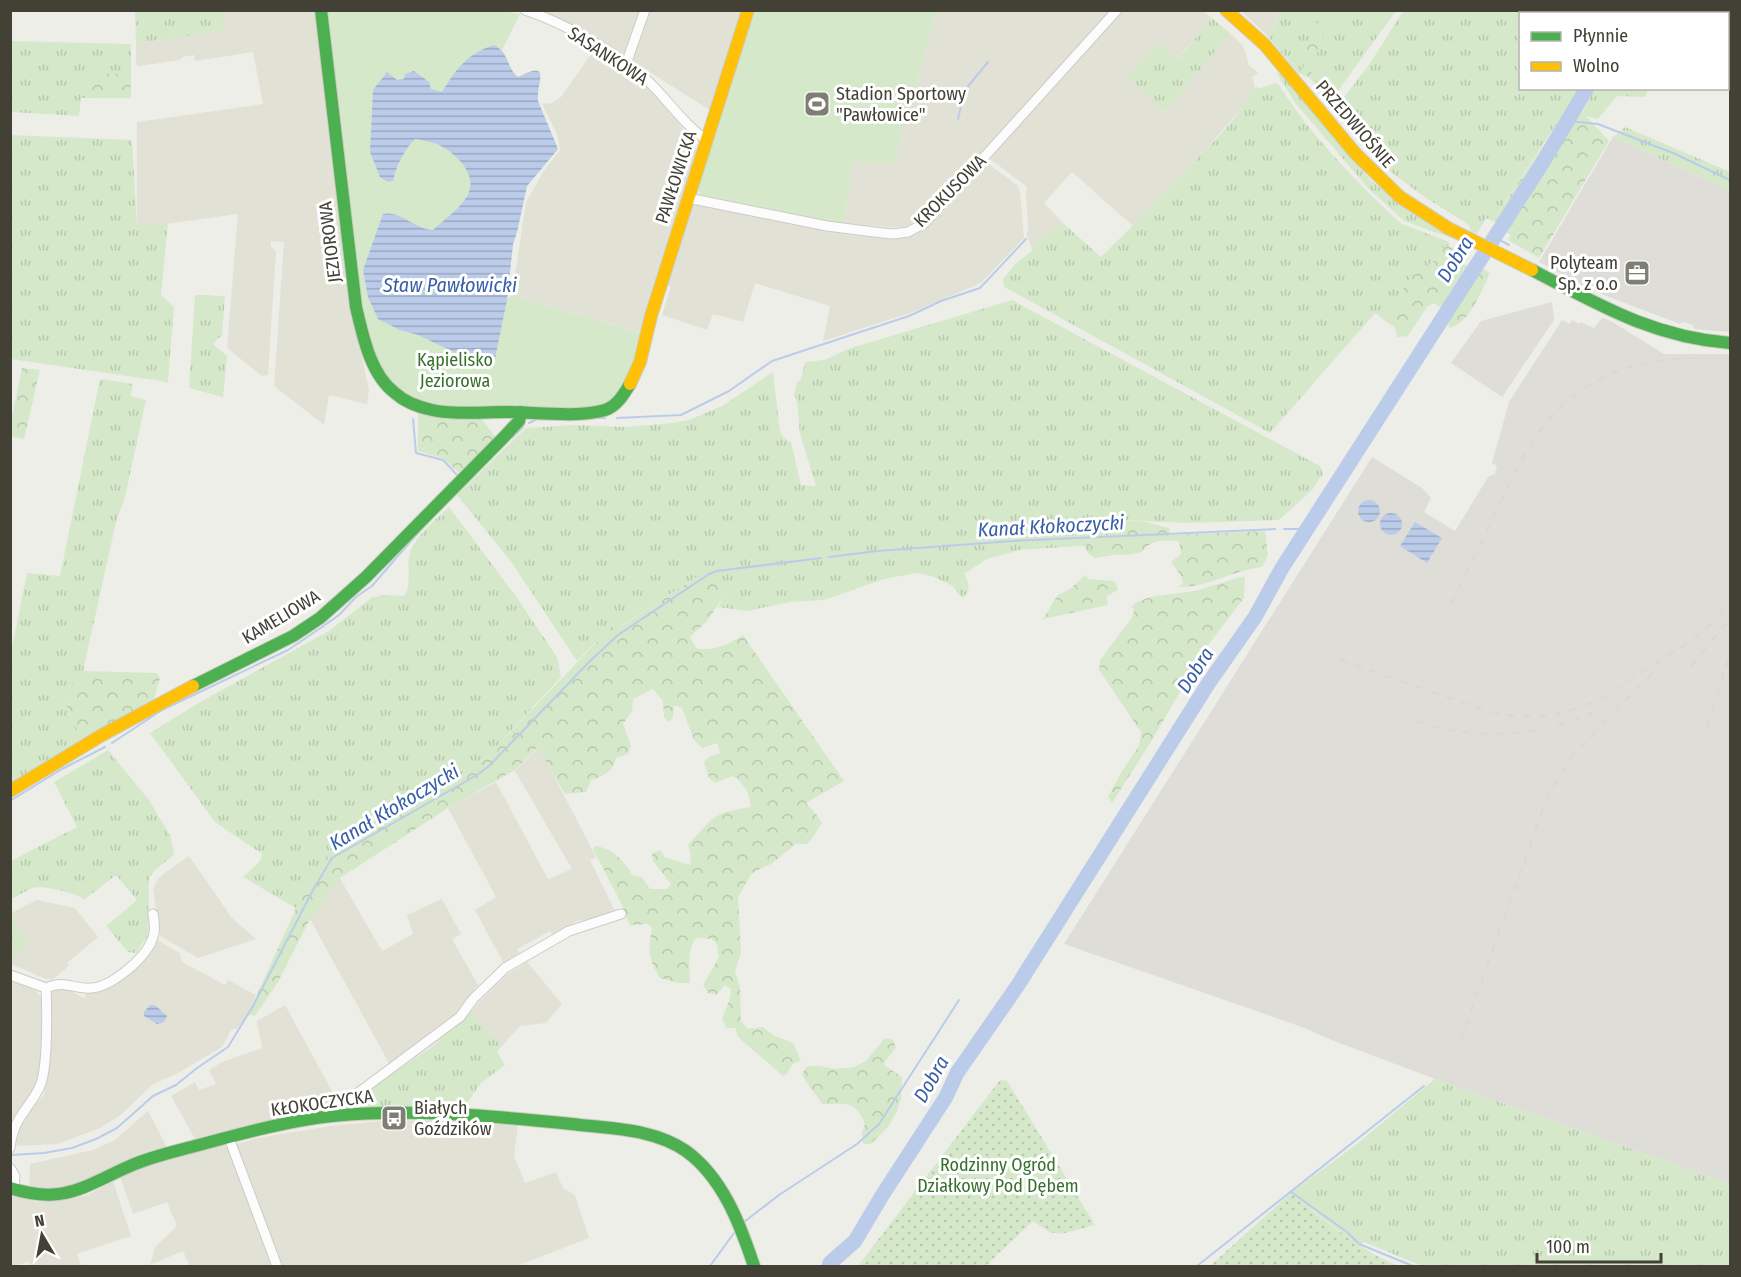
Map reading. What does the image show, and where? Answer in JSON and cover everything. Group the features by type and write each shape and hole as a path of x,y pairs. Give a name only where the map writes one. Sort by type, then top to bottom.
{"street":[{"name":"JEZIOROWA","path":"321,10 356,307 368,347 382,379 390,389 410,403 433,411 521,412 608,409 616,404 626,390 641,354"},
{"name":"SASANKOWA","path":"525,10 546,17 573,31 626,64 645,78 692,130 707,140"},
{"path":"626,64 645,10"},
{"name":"PAWŁOWICKA","path":"641,354 748,10"},
{"name":"KROKUSOWA","path":"688,198 853,230 893,234 909,232 931,216 1117,10"},
{"name":"PRZEDWIOŚNIE","path":"1226,10 1270,51 1355,154 1387,187 1409,205 1473,241 1621,315 1659,330 1698,340 1731,343"},
{"name":"KAMELIOWA","path":"10,791 102,735 173,696 293,636 320,618 366,577 503,438 519,421 521,412"},
{"path":"10,975 46,988 58,983 94,988 118,976 140,959 154,935 153,914"},
{"path":"339,1116 343,1104 459,1017 473,999 505,968 569,931 621,914"},
{"path":"10,1148 17,1121 41,1084 47,1010 46,988"},
{"name":"KŁOKOCZYCKA","path":"10,1168 15,1176 12,1189 30,1195 45,1196 75,1192 90,1188 149,1159 229,1138 309,1120 398,1112 466,1113 629,1131 671,1142 699,1161 713,1176 754,1266"},
{"path":"229,1138 277,1266"}],"shaded area":[{"path":"222,11 317,11 353,316 369,390 367,404 329,395 324,425 274,386 284,242 271,241 271,246 276,251 268,375 262,376 227,348 238,214 137,228 137,122 263,104 253,52 195,61 194,55 182,57 180,60 139,66 136,64 136,44 223,30"},
{"path":"543,11 640,11 625,57 585,32"},
{"path":"649,11 742,11 710,110 632,61"},
{"path":"937,11 1112,11 920,219 904,228 844,224 853,162 894,164"},
{"path":"1121,11 1203,11 1212,18 1177,59 1128,75 1165,112 1230,33 1243,46 1249,65 1258,73 1252,77 1255,87 1248,101 1205,150 1133,226 1072,172 1044,203 1063,223 1031,246 1026,233 1028,231 1027,187 989,158"},
{"path":"1241,11 1279,11 1281,12 1268,36"},
{"path":"595,49 643,83 673,114 697,151 641,333 512,295 526,202 543,172 560,150 557,134 542,104 552,103 561,97"},
{"path":"1613,137 1730,191 1730,332 1694,329 1693,325 1684,322 1680,324 1596,292 1539,262"},
{"path":"986,162 1017,185 1020,192 1024,238 981,283 910,313 823,341 830,306 755,283 743,322 713,314 707,330 662,315 671,287 666,285 690,206 695,203 848,235 904,238 922,230"},
{"path":"1631,232 1647,243 1618,288 1602,278"},
{"path":"1552,302 1554,320 1502,397 1451,363 1481,321"},
{"path":"1602,318 1611,321 1664,354 1730,354 1730,1184 1435,1079 1302,1027 1064,944 1372,457 1422,488 1431,498 1424,512 1455,531 1488,477 1495,474 1497,466 1492,463 1509,402 1562,320 1570,324 1572,320 1580,324 1581,322 1594,328"},
{"path":"1488,658 1503,666 1493,687 1477,680"},
{"path":"539,747 596,857 590,860 615,911 596,918 577,921 553,935 550,931 517,949 519,953 504,964 475,910 496,897 448,808 496,782 548,879 572,869 515,771"},
{"path":"189,856 232,918 256,939 198,958 160,936 153,889 163,874"},
{"path":"335,870 382,951 413,934 407,915 442,899 461,934 452,939 478,985 450,1020 390,1065 310,919"},
{"path":"37,900 75,908 98,937 67,963 69,966 53,979 46,979 11,964 10,959 27,945 11,913"},
{"path":"157,940 180,953 182,962 225,985 228,980 256,995 248,1014 237,1029 232,1029 222,1047 180,1072 152,1085 121,1115 100,1128 58,1144 16,1146 22,1118 44,1095 52,991 65,988 84,998 88,992 100,991 130,971 147,956"},
{"path":"527,962 562,1004 546,1023 520,1026 502,1046 470,1012 505,976"},
{"path":"11,978 34,988 43,1000 39,1081 12,1120 11,1125"},
{"path":"1346,1002 1359,1007 1361,1002 1366,1004 1359,1024 1354,1022 1352,1025 1339,1020"},
{"path":"285,1005 339,1104 195,1139 171,1096 195,1082 199,1090 216,1084 209,1070 222,1062 262,1048 257,1021"},
{"path":"1571,1077 1590,1084 1582,1106 1576,1104 1574,1110 1567,1108 1569,1102 1563,1100"},
{"path":"148,1111 167,1147 128,1160 91,1181 68,1189 29,1191 30,1164 93,1150 115,1140"},
{"path":"458,1119 477,1121 481,1126 490,1127 497,1123 518,1125 514,1156 525,1183 556,1172 563,1188 575,1195 589,1238 517,1266 190,1266 183,1251 150,1265 155,1247 177,1226 167,1202 133,1214 120,1177 151,1163 222,1145 228,1147 258,1138 330,1126 381,1121"},
{"path":"113,1181 131,1236 77,1254 81,1265 77,1266 31,1266 29,1262 11,1266 10,1196 37,1202 69,1199 88,1195"}],"green space":[{"name":"Kąpielisko Jeziorowa","path":"497,10 520,14 502,50 518,77 529,72 539,72 538,101 558,149 527,186 513,244 507,299 512,295 643,334 629,376 616,397 601,407 435,407 424,404 397,390 386,377 375,354 367,327 358,290 328,11"},
{"path":"1566,10 1569,12 1519,12 1519,90 1579,90 1492,221 1486,218 1477,234 1471,231 1469,225 1423,196 1387,169 1335,109 1371,62 1403,11"},
{"path":"135,11 222,11 224,30 136,44"},
{"name":"Stadion Sportowy \"Pawłowice\"","path":"753,11 937,11 894,164 853,162 844,224 701,197 697,185"},
{"path":"1279,11 1396,11 1330,102 1310,78 1298,73 1268,36 1281,13"},
{"path":"1323,11 1330,11 1310,77 1302,74 1307,48"},
{"path":"1730,11 1730,65 1729,12 1665,12"},
{"path":"1212,18 1230,33 1165,112 1127,76 1158,43 1178,59"},
{"path":"11,41 131,44 131,74 88,74 91,98 81,98 79,116 11,112"},
{"path":"1276,72 1284,76 1371,180 1405,209 1458,239 1404,221 1369,189 1296,104"},
{"path":"88,74 131,74 131,98 91,98"},
{"path":"1275,83 1279,85 1291,104 1334,156 1397,220 1449,242 1449,246 1444,247 1437,260 1413,273 1388,323 1375,313 1270,433 1004,287 1003,279 1014,265 1032,251 1031,246 1063,223 1101,257 1217,137 1242,108 1255,87 1261,88"},
{"path":"1594,90 1648,90 1645,97 1617,96 1598,119 1581,115"},
{"path":"1573,102 1609,141 1539,258 1508,240 1511,235 1503,230 1532,182 1526,179 1497,223 1492,221"},
{"path":"1625,127 1730,172 1730,191 1613,137"},
{"path":"10,135 132,140 137,227 168,223 161,295 174,307 168,382 11,359"},
{"path":"1449,246 1457,250 1460,263 1470,267 1443,309 1434,303 1427,307 1408,336 1397,337 1395,327 1388,323 1404,287 1413,273 1437,260 1444,247"},
{"path":"1483,269 1489,272 1488,277 1473,307 1462,321 1449,328 1448,319"},
{"path":"195,295 225,296 222,335 213,344 227,356 223,397 189,388"},
{"path":"1012,300 1320,466 1323,474 1311,491 1279,520 1188,523 1120,520 1096,528 1099,552 1114,555 1095,558 1084,546 1079,546 1020,550 987,559 964,574 969,587 962,598 953,586 932,576 916,573 884,579 824,600 790,602 747,611 718,607 725,595 696,577 621,626 617,621 577,661 512,563 457,495 526,428 574,425 627,427 689,420 722,406 773,372 780,432 785,439 791,442 801,485 816,486 800,434 797,400 794,395 805,362 824,360 851,348"},
{"path":"22,368 40,370 24,439 10,436"},
{"path":"100,379 133,384 131,396 146,400 83,671 74,680 67,697 69,714 83,742 11,785 11,652 27,573 60,576"},
{"path":"418,414 480,417 496,438 459,473 443,458 418,451"},
{"path":"449,507 515,595 557,657 561,677 491,752 468,772 430,795 421,794 409,797 348,839 307,884 296,908 243,877 260,861 262,854 215,822 150,733 200,702 329,631 371,598 383,595 404,596 408,586 409,556 414,544"},
{"path":"1120,520 1146,522 1169,528 1170,535 1265,531 1268,555 1262,567 1200,585 1179,587 1183,583 1180,574 1171,562 1181,554 1179,541 1158,541 1149,545 1142,552 1123,555 1090,549 1087,542 1096,528"},
{"path":"1085,575 1089,579 1115,581 1118,590 1107,596 1108,605 1043,619 1058,595 1070,589"},
{"path":"1245,576 1244,598 1205,649 1112,803 1108,797 1139,746 1141,732 1099,670 1100,660 1133,616 1134,609 1131,607 1144,599 1191,592"},
{"path":"696,577 717,585 725,595 706,622 690,637 697,649 722,646 743,635 844,781 806,803 822,823 809,842 796,844 771,864 752,873 738,897 741,953 735,971 740,988 741,1021 748,1029 762,1027 775,1036 793,1043 801,1061 792,1064 788,1073 783,1076 738,1037 735,1028 726,1028 722,1019 731,989 725,985 716,995 708,993 703,985 719,957 717,944 712,939 696,938 693,944 689,960 690,983 677,983 660,978 650,954 652,928 648,924 630,925 593,849 595,846 601,847 613,853 633,876 642,877 650,889 667,889 671,884 653,861 652,853 660,850 665,857 690,865 691,856 688,845 709,822 720,814 751,807 746,789 733,776 715,783 709,778 704,762 709,757 720,753 717,743 702,748 694,740 682,708 674,705 673,718 669,722 664,717 663,701 653,689 633,699 632,711 623,724 631,746 628,754 616,758 613,767 607,773 591,780 586,792 565,794 538,747 515,770 448,808 340,878 310,919 278,982 255,1016 248,1014 307,884 322,860 409,797 421,794 430,795 468,772 491,752 617,621 622,626"},
{"path":"83,671 157,673 160,678 154,700 83,742 69,714 67,697 74,680"},
{"path":"108,750 149,800 171,837 174,855 155,870 149,878 148,936 136,953 128,952 106,926 137,900 116,875 84,900 68,892 38,887 11,899 11,861 77,827 54,782"},
{"path":"10,913 27,945 11,959"},
{"path":"470,1012 502,1046 497,1052 505,1065 481,1083 465,1106 348,1107 433,1046"},
{"path":"885,1038 893,1040 896,1048 885,1061 885,1066 902,1077 901,1099 888,1127 871,1144 863,1144 862,1132 865,1124 857,1111 844,1104 822,1104 802,1074 807,1066 835,1069 854,1067 866,1061"},
{"path":"1435,1079 1730,1184 1730,1266 1422,1266 1364,1242 1359,1247 1291,1193 1358,1143"},
{"name":"Rodzinny Ogród Działkowy Pod Dębem","path":"1000,1080 1007,1081 1095,1225 1061,1234 1049,1232 1033,1221 988,1266 858,1266"},
{"path":"1291,1193 1356,1243 1399,1266 1210,1266"}],"water":[{"name":"Staw Pawłowicki","path":"494,45 503,53 518,77 529,72 539,72 538,101 558,149 527,186 513,244 507,300 493,368 378,319 368,297 363,270 383,214 390,213 420,227 433,230 463,203 469,192 470,184 466,169 448,150 434,143 415,139 401,158 393,181 388,182 380,177 370,152 373,90 387,72 397,80 404,79 405,74 414,71 429,82 431,89 442,92 470,57"},
{"path":"1365,500 1373,500 1380,507 1380,515 1373,522 1365,522 1358,515 1358,507"},
{"path":"1387,513 1395,513 1402,520 1402,528 1395,535 1387,535 1380,528 1380,520"},
{"path":"1415,522 1442,538 1427,563 1400,546"},
{"path":"150,1005 155,1005 167,1016 164,1022 157,1024 144,1016 144,1012"}],"waterway":[{"path":"958,119 965,90 988,62"},
{"name":"Dobra","path":"829,1266 855,1241 946,1097 957,1073 1018,985 1208,684 1255,617 1282,568 1543,162 1586,90"},
{"path":"1568,121 1598,124 1673,153 1730,180"},
{"path":"1494,237 1509,245"},
{"path":"617,418 681,415 729,391 772,361 909,316 941,301 980,288 1026,239"},
{"path":"529,423 539,418"},
{"path":"583,418 605,418"},
{"path":"413,419 416,453 443,460 458,476"},
{"path":"512,438 523,427"},
{"path":"112,743 162,710 288,650 322,627 372,586 429,520"},
{"name":"Kanał Kłokoczycki","path":"829,557 877,551 1013,541 1275,529"},
{"name":"Kanał Kłokoczycki","path":"1284,529 1309,529"},
{"name":"Kanał Kłokoczycki","path":"10,1155 44,1153 72,1148 96,1139 117,1128 153,1096 176,1085 228,1047 253,1006 332,858 489,766 618,635 709,574 717,571 821,558"},
{"path":"10,801 62,769 105,747"},
{"path":"744,1222 779,1195 857,1144 879,1124 959,1000"},
{"path":"1197,1266 1424,1086"},
{"path":"1291,1192 1347,1232 1359,1244 1413,1266"},
{"path":"710,1266 734,1233"}],"railway":[{"path":"1451,604 1519,464 1544,425 1576,394 1597,381 1634,366 1675,359 1730,358"},
{"path":"1681,648 1709,626 1730,605"},
{"path":"1691,666 1730,619"},
{"path":"1340,660 1484,710 1500,714 1531,716 1559,713 1604,697 1687,643"},
{"path":"1707,728 1730,654"},
{"path":"1460,1042 1547,797 1572,756 1658,667"},
{"path":"1415,721 1461,732 1508,733 1555,726 1599,709"}],"traffic: fast":[{"path":"321,10 356,307 369,354 379,376 386,385 407,402 441,412 582,414 605,410 613,406 630,384"},
{"path":"1532,270 1604,307 1651,326 1702,340 1730,343"},
{"path":"193,686 293,636 320,618 366,577 503,438 519,421 521,412"},
{"path":"10,1188 45,1195 59,1194 85,1187 138,1163 162,1155 263,1128 332,1116 422,1113 572,1124 645,1134 673,1143 686,1151 710,1174 729,1203 754,1266"}],"traffic: slow":[{"path":"630,384 640,362 651,316 748,10"},
{"path":"1226,10 1265,45 1355,153 1400,197 1448,228 1532,270"},
{"path":"10,791 102,735 193,686"}],"place":[{"name":"Stadion Sportowy \"Pawłowice\"","path":"817,104"},
{"name":"Polyteam Sp. z o.o","path":"1637,273"},
{"name":"Białych Goździków","path":"394,1118"}]}
